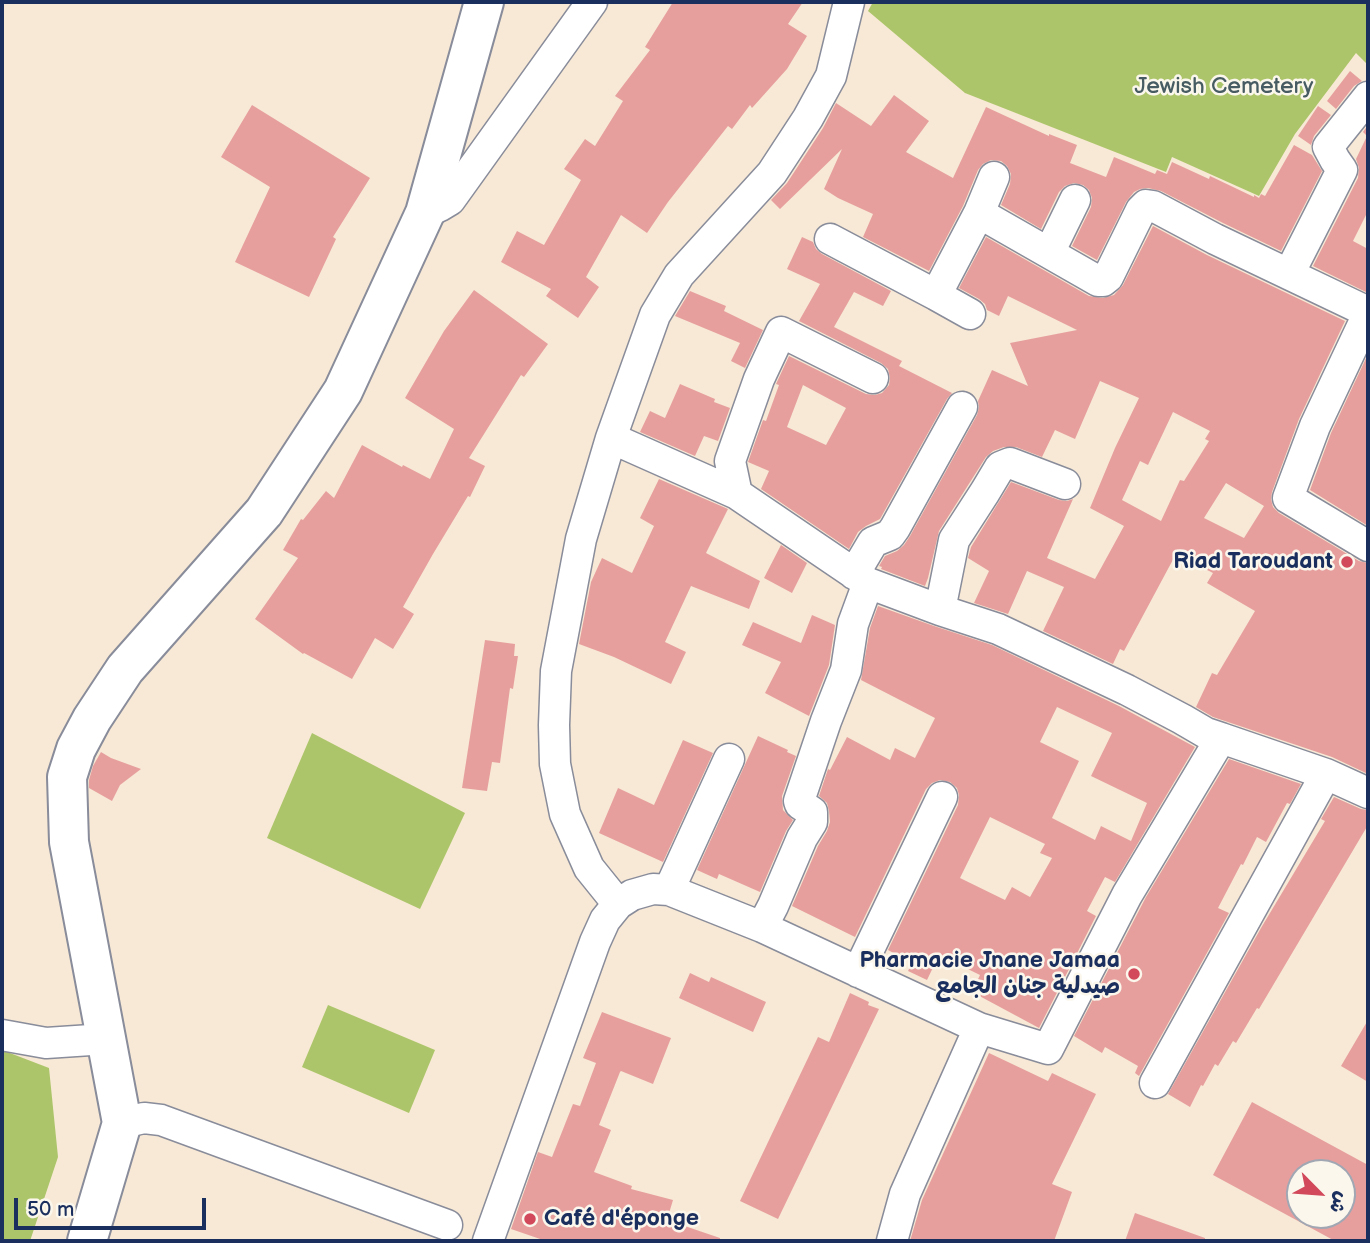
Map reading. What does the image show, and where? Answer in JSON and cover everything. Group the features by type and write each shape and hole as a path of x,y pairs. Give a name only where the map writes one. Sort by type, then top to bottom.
{"main road":[{"path":"87,1241 122,1123 69,842 67,777 76,749 92,719 125,669 264,512 343,391 425,213 484,2"}],"street":[{"path":"425,213 450,200 592,2"},
{"path":"618,904 589,868 565,814 555,764 556,671 581,539 611,438 655,315 679,275 772,173 808,118 831,76 849,2"},
{"path":"1289,274 1342,170 1328,147 1368,97"},
{"path":"936,295 979,213 994,177"},
{"path":"1049,253 1074,200"},
{"path":"979,213 1098,281 1103,281 1108,277 1141,210 1146,205 1153,206 1214,239 1368,313 1315,426 1288,498 1368,546"},
{"path":"830,239 970,314"},
{"path":"737,495 730,461 759,379 781,332 873,378"},
{"path":"762,927 802,838 812,822 813,812 799,801 846,670 861,579 873,542 890,535 895,528 962,407"},
{"path":"611,438 737,495 861,579 998,629 1115,684 1206,733 1326,774 1368,793"},
{"path":"940,610 954,540 1000,467 1010,463 1065,484"},
{"path":"122,1123 144,1118 161,1120 490,1241 592,950 605,920 618,904 632,895 653,889 669,891 762,927 979,1028 1048,1049 1127,895 1221,738"},
{"path":"669,891 729,759"},
{"path":"1155,1083 1326,774"},
{"path":"858,972 942,797"},
{"path":"892,1241 905,1194 979,1028"},
{"path":"2,1035 46,1043 106,1039"}],"green space":[{"name":"Jewish Cemetery","path":"873,2 1368,2 1368,65 1356,53 1295,134 1259,196 1172,157 1166,172 965,93 868,11"},
{"path":"312,733 465,813 420,909 267,838"},
{"path":"328,1005 435,1050 409,1113 302,1067"},
{"path":"2,1050 49,1068 58,1157 30,1241 2,1241"}],"building":[{"path":"673,2 803,2 788,24 807,36 787,69 752,108 750,105 732,129 728,126 647,233 621,215 586,277 599,287 578,318 546,296 551,289 501,262 517,231 544,245 581,180 564,169 585,139 595,146 623,101 615,96 650,50 645,47"},
{"path":"1350,71 1362,81 1354,86 1336,109 1327,101"},
{"path":"894,95 929,121 906,152 953,178 986,107 1049,136 1077,145 1070,163 1106,177 1114,157 1155,174 1157,170 1167,174 1172,162 1259,198 1261,194 1265,196 1294,145 1312,155 1322,171 1281,251 1161,191 1148,188 1134,192 1126,202 1097,260 1072,246 1091,207 1089,190 1074,183 1065,186 1059,192 1041,229 1001,205 1010,184 1011,174 1001,161 991,160 978,170 963,206 929,271 863,237 873,214 824,189 842,149 780,209 771,200 787,183 836,103 871,126"},
{"path":"252,105 370,178 333,237 336,239 309,297 235,262 270,187 221,157"},
{"path":"1318,106 1331,115 1314,136 1311,145 1298,136"},
{"path":"1368,125 1368,211 1353,241 1368,249 1368,293 1313,266 1358,178 1356,159 1367,136 1363,132"},
{"path":"1153,226 1345,321 1299,419 1271,499 1273,507 1279,513 1359,561 1368,563 1368,774 1332,757 1213,717 1196,707 1212,673 1217,675 1255,611 1207,583 1213,573 1176,554 1124,651 1120,649 1113,664 1043,631 1064,587 1027,571 1008,614 974,603 989,571 968,558 971,547 1011,482 1059,500 1073,499 1047,558 1095,579 1124,526 1090,508 1139,398 1100,381 1075,439 1055,430 1042,457 1016,447 1004,447 986,457 939,531 925,586 879,566 885,556 897,551 910,536 977,415 978,401 992,370 1028,386 1010,343 1077,330 1008,296 999,316 987,310 979,299 959,288 986,237 1089,296 1103,298 1114,295 1123,285","holes":["1173,412 1210,431 1205,439 1209,441 1184,481 1180,480 1161,521 1122,500 1140,461 1148,465","1226,483 1264,506 1244,538 1204,518"]},
{"path":"802,237 813,242 822,254 891,291 883,306 854,292 834,327 902,361 899,366 952,393 880,519 858,532 849,549 761,489 769,471 748,462 789,356 866,394 882,393 889,385 888,369 881,363 799,321 820,284 787,269","holes":["803,385 846,408 826,445 787,427"]},
{"path":"474,290 548,344 524,377 521,375 469,458 485,466 470,497 468,496 403,607 414,614 393,649 375,638 352,679 303,654 255,619 298,558 283,550 301,519 303,520 326,491 334,498 362,445 430,479 454,429 405,398 444,331"},
{"path":"690,291 726,306 724,311 763,330 745,368 731,361 740,343 675,316"},
{"path":"1368,354 1368,526 1310,490 1331,433"},
{"path":"680,384 730,408 718,441 704,436 695,456 640,432 650,411 665,418"},
{"path":"659,479 728,509 706,553 760,581 749,609 691,586 665,642 686,652 671,684 579,644 591,582 602,558 632,573 654,526 640,518"},
{"path":"781,545 807,563 792,593 764,578"},
{"path":"878,606 992,645 1119,706 1195,747 1115,882 1105,877 1087,911 1096,916 1039,1028 972,992 980,975 939,955 927,980 908,971 912,963 888,950 958,805 957,788 950,782 940,780 926,789 855,937 792,906 830,822 827,803 819,796 828,769 830,770 847,737 890,760 895,748 915,758 935,718 861,680 870,628","holes":["1057,707 1112,733 1091,776 1147,803 1131,841 1101,826 1095,840 1052,818 1079,761 1040,742","990,817 1045,844 1040,853 1052,858 1030,897 1012,887 1005,900 960,878"]},
{"path":"812,615 835,625 829,665 809,716 765,693 781,662 742,645 753,622 801,643"},
{"path":"485,640 515,644 514,656 518,656 513,689 510,688 500,763 492,762 487,791 462,788"},
{"path":"758,736 796,756 782,796 783,810 793,820 760,892 719,874 717,879 697,870"},
{"path":"683,740 713,753 663,862 599,833 618,788 654,805"},
{"path":"101,752 141,769 120,785 112,801 89,788 93,766"},
{"path":"1229,759 1301,784 1290,804 1287,803 1266,842 1257,837 1243,865 1241,864 1218,908 1229,913 1139,1076 1135,1073 1138,1066 1105,1047 1102,1053 1074,1036 1146,897"},
{"path":"1334,797 1368,810 1368,825 1259,1009 1257,1008 1236,1043 1233,1041 1218,1066 1215,1064 1190,1107 1168,1094 1261,928 1325,821 1321,819"},
{"path":"690,973 709,982 711,977 766,1002 753,1032 679,998"},
{"path":"850,993 879,1009 778,1219 740,1201 818,1037 829,1042"},
{"path":"602,1012 671,1038 653,1084 620,1072 599,1125 611,1130 594,1172 632,1186 631,1189 673,1200 667,1220 720,1238 720,1241 546,1241 511,1229 538,1152 552,1157 573,1104 580,1106 596,1063 583,1058"},
{"path":"1368,1020 1368,1082 1341,1066"},
{"path":"989,1053 1048,1081 1052,1073 1096,1094 1052,1184 1072,1192 1054,1241 910,1241 922,1200"},
{"path":"1252,1102 1368,1165 1368,1241 1335,1241 1313,1229 1356,1229 1356,1159 1286,1159 1286,1214 1213,1175"},
{"path":"1135,1213 1205,1238 1205,1241 1125,1241"}],"place":[{"name":"Riad Taroudant","path":"1347,562"},
{"name":"Pharmacie Jnane Jamaa صيدلية جنان الجامع","path":"1134,974"},
{"name":"Café d'éponge","path":"530,1219"}]}
